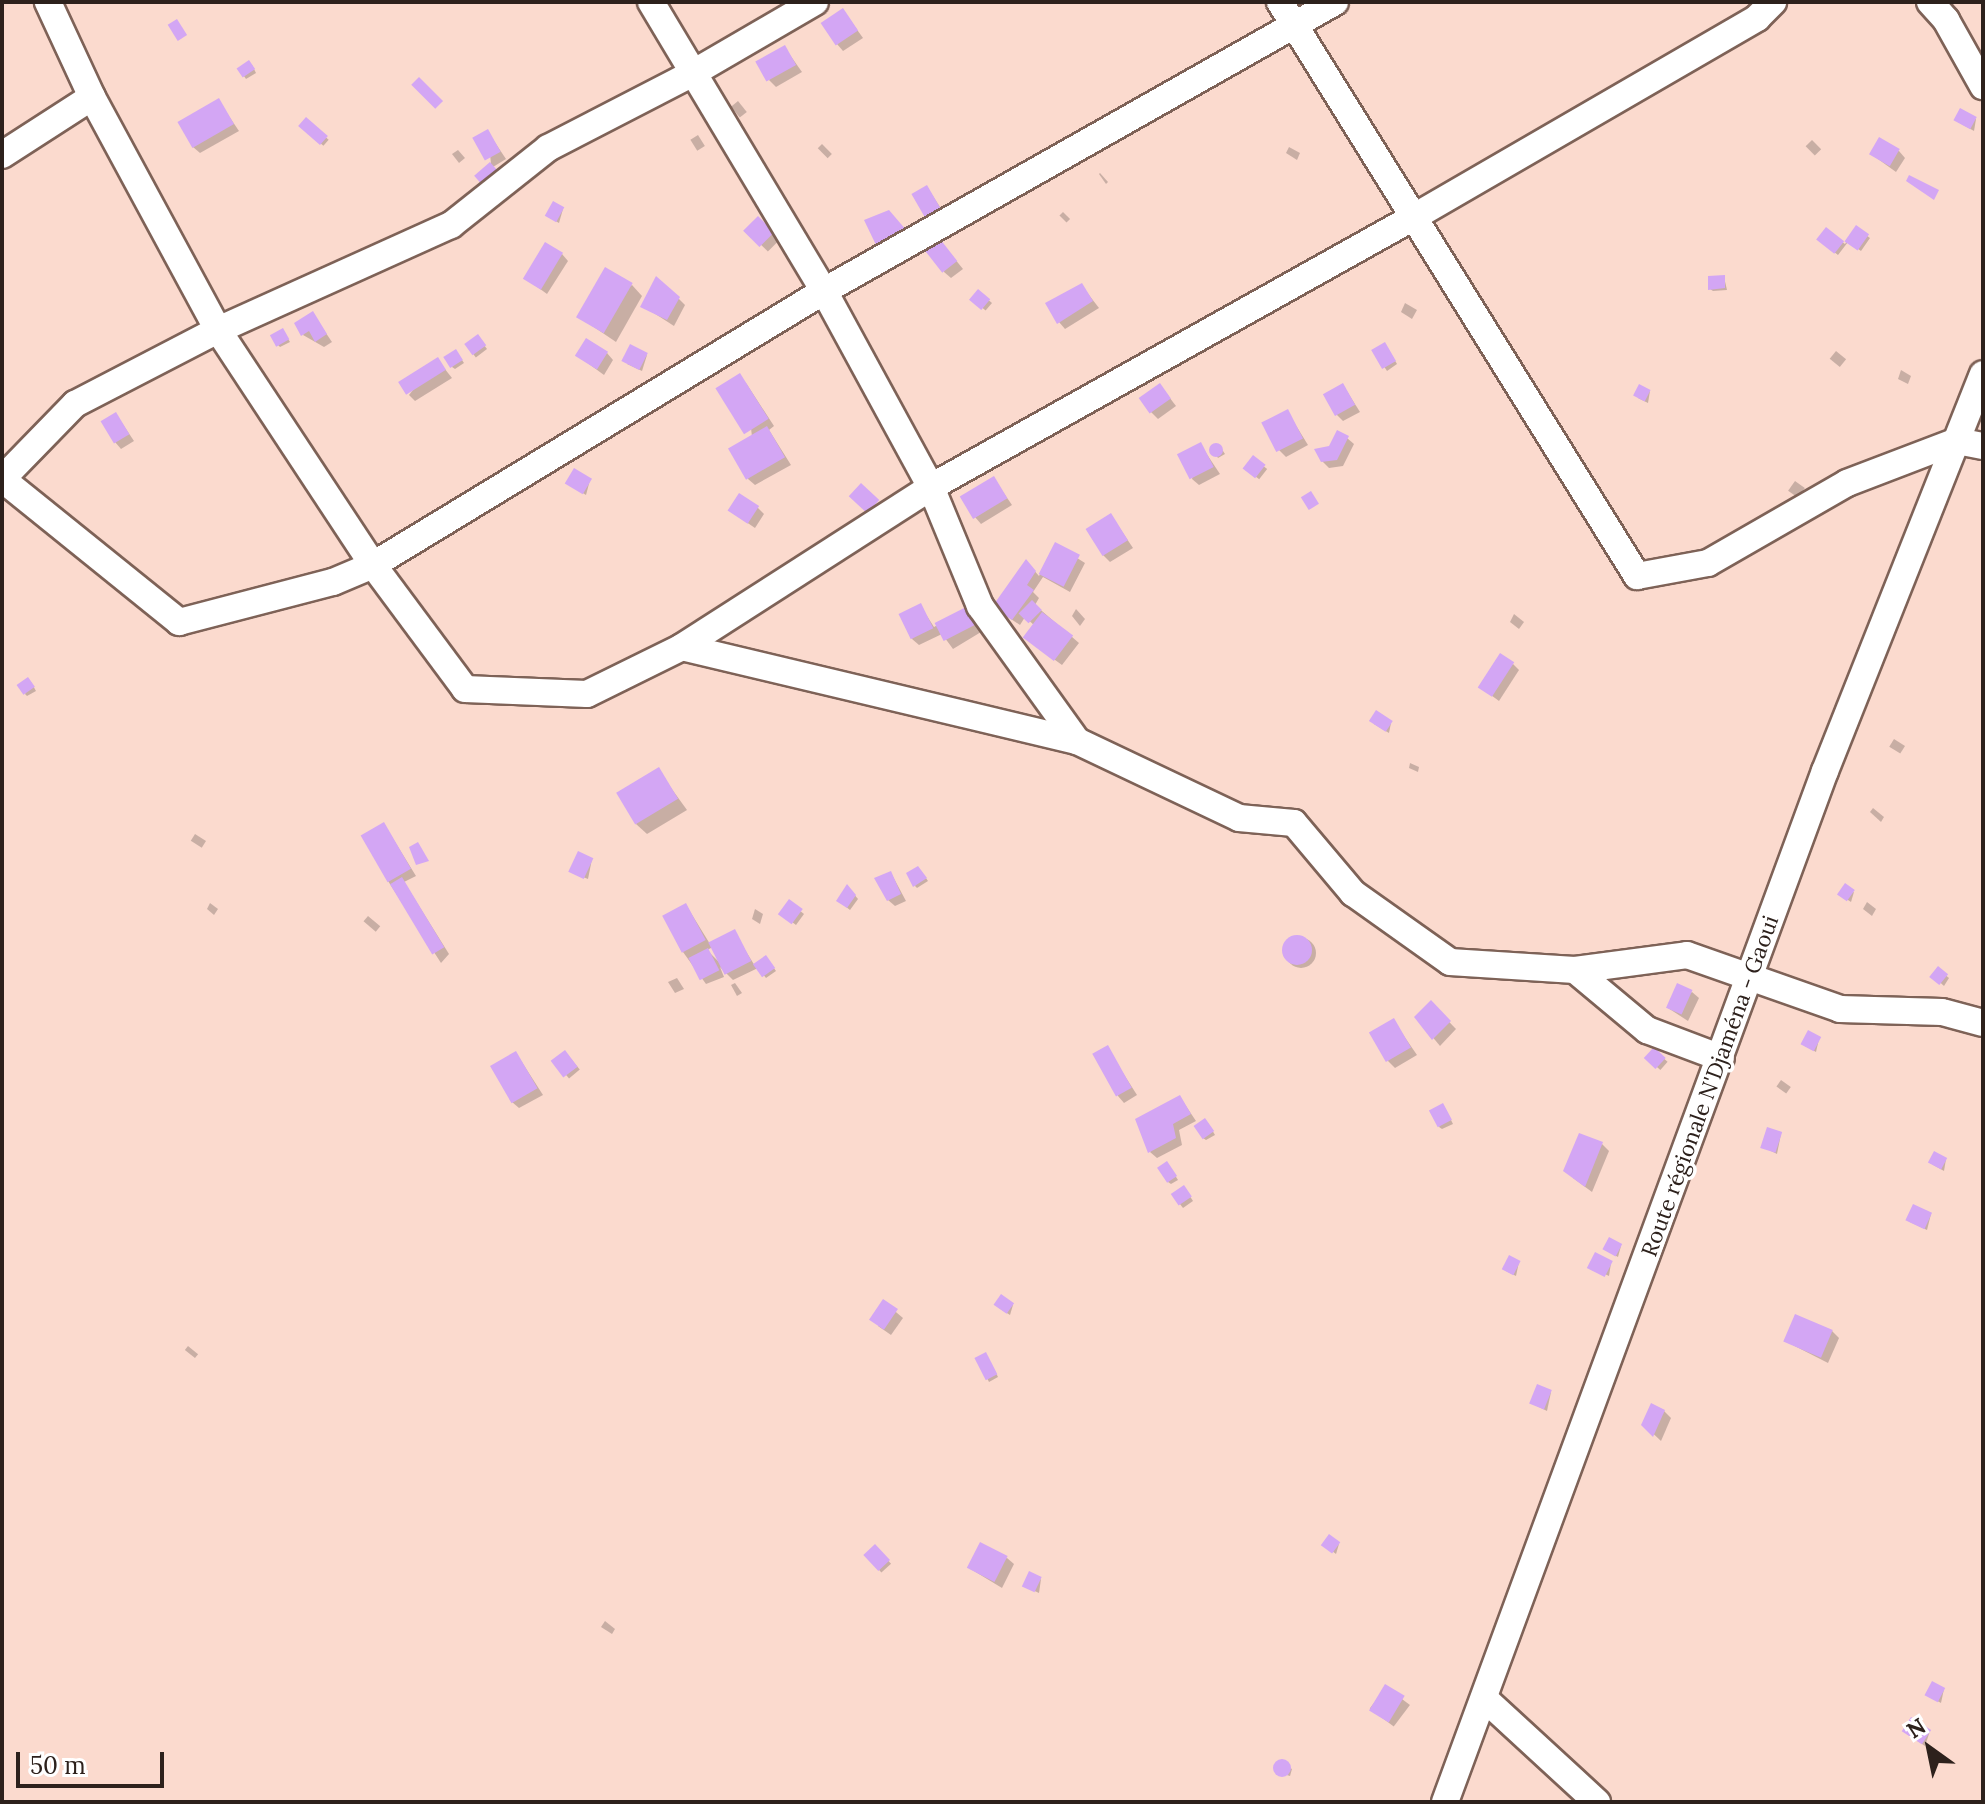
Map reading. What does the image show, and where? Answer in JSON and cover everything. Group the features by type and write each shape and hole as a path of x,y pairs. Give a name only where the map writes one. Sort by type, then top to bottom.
{"street":[{"path":"48,2 92,97 218,330 373,565 465,689 587,694 682,647 931,487 1414,217 1757,18 1773,2"},
{"path":"651,2 824,291 931,487 980,606 1077,741"},
{"path":"815,2 693,73 548,148 451,225 218,330 75,404 2,479 179,622 333,582 373,565 824,291 1335,2"},
{"path":"1280,2 1637,576 1708,563 1847,483 1970,444"},
{"path":"1930,2 1946,20 1983,86"},
{"path":"2,155 92,97"},
{"name":"Route régionale N'Djaména - Gaoui","path":"1445,1802 1486,1700 1825,771 1970,444 1983,374"},
{"path":"682,647 1077,741 1239,818 1294,823 1353,893 1450,962 1575,970 1687,955 1750,980 1840,1009 1942,1012 1983,1023"},
{"path":"1575,970 1647,1030 1721,1058"},
{"path":"1486,1700 1597,1802"}],"building":[{"path":"843,8 858,30 836,45 821,23"},
{"path":"177,19 187,35 178,41 168,25"},
{"path":"785,45 796,65 766,82 755,61"},
{"path":"249,60 255,69 243,78 237,68"},
{"path":"419,77 443,101 435,109 411,85"},
{"path":"219,98 234,124 192,148 177,122"},
{"path":"1960,108 1977,117 1970,129 1953,120"},
{"path":"306,117 328,136 320,145 298,126"},
{"path":"488,129 501,152 485,160 472,138"},
{"path":"1879,137 1900,149 1890,166 1869,154"},
{"path":"490,162 497,170 481,184 474,176"},
{"path":"1909,175 1939,190 1934,200 1906,181"},
{"path":"927,185 941,209 925,218 911,194"},
{"path":"553,201 564,207 556,222 545,216"},
{"path":"889,210 907,231 876,245 864,220"},
{"path":"758,216 774,232 759,247 743,231"},
{"path":"1856,225 1869,234 1858,251 1845,241"},
{"path":"1826,227 1844,241 1834,254 1816,240"},
{"path":"940,239 957,261 942,273 925,251"},
{"path":"545,242 563,253 541,290 523,279"},
{"path":"605,267 633,283 604,333 576,317"},
{"path":"1725,275 1725,288 1708,290 1708,276"},
{"path":"656,276 680,297 667,320 640,307"},
{"path":"1082,283 1093,301 1057,324 1045,303"},
{"path":"978,289 990,299 981,310 969,300"},
{"path":"313,311 327,334 315,342 309,331 301,336 294,323"},
{"path":"283,328 289,339 276,347 270,335"},
{"path":"478,334 486,345 472,355 464,344"},
{"path":"586,338 608,352 597,370 575,356"},
{"path":"1385,342 1396,361 1382,369 1371,350"},
{"path":"630,344 648,353 639,370 621,361"},
{"path":"456,349 463,360 450,368 443,357"},
{"path":"438,357 446,370 406,395 398,382"},
{"path":"740,373 769,419 744,434 715,388"},
{"path":"1160,383 1171,399 1150,413 1139,398"},
{"path":"1343,383 1355,405 1335,416 1323,394"},
{"path":"1639,384 1651,390 1645,401 1633,396"},
{"path":"1288,409 1303,438 1276,452 1261,423"},
{"path":"116,412 129,434 114,444 101,421"},
{"path":"767,426 785,457 746,480 728,448"},
{"path":"1337,430 1349,436 1337,460 1321,462 1314,449 1329,446"},
{"path":"1201,442 1214,467 1190,479 1177,454"},
{"path":"1216,443 1223,450 1216,457 1209,450"},
{"path":"1253,455 1266,465 1255,478 1243,468"},
{"path":"574,468 592,479 583,494 565,483"},
{"path":"994,476 1007,498 973,519 960,497"},
{"path":"861,483 879,500 867,513 849,496"},
{"path":"1311,491 1319,504 1309,510 1301,497"},
{"path":"739,493 759,506 748,524 728,511"},
{"path":"1111,513 1128,540 1103,556 1086,529"},
{"path":"1055,542 1080,555 1064,587 1039,574"},
{"path":"1026,559 1036,571 1027,585 1034,590 1012,620 992,607"},
{"path":"1032,600 1042,610 1028,623 1019,613"},
{"path":"921,603 933,628 911,639 899,614"},
{"path":"972,604 981,622 944,641 935,623"},
{"path":"1042,612 1073,635 1054,661 1023,638"},
{"path":"1500,653 1514,662 1492,697 1478,687"},
{"path":"28,677 35,687 23,695 17,685"},
{"path":"1376,710 1393,721 1386,732 1369,721"},
{"path":"659,767 678,799 635,824 616,793"},
{"path":"384,822 411,869 388,882 361,836"},
{"path":"418,842 429,861 416,865 409,847"},
{"path":"578,851 593,858 584,879 568,872"},
{"path":"918,866 927,878 913,887 906,873"},
{"path":"891,871 901,894 887,901 874,878"},
{"path":"402,877 444,947 432,954 390,884"},
{"path":"1845,883 1855,890 1847,901 1837,894"},
{"path":"847,884 856,895 847,908 836,901"},
{"path":"789,899 803,909 792,924 778,914"},
{"path":"686,903 706,940 682,953 662,916"},
{"path":"735,929 751,961 725,975 708,943"},
{"path":"1297,935 1307,940 1312,950 1307,960 1297,965 1287,960 1282,950 1287,940"},
{"path":"708,948 719,970 700,980 688,958"},
{"path":"766,955 775,968 762,977 753,964"},
{"path":"1938,966 1948,974 1939,985 1929,977"},
{"path":"1677,983 1693,990 1682,1015 1666,1008"},
{"path":"1431,1000 1451,1021 1432,1040 1414,1017"},
{"path":"1394,1018 1411,1047 1386,1062 1369,1032"},
{"path":"1808,1030 1821,1037 1814,1051 1800,1044"},
{"path":"1108,1045 1132,1088 1116,1097 1092,1054"},
{"path":"1654,1047 1666,1058 1655,1069 1644,1058"},
{"path":"565,1050 578,1067 563,1078 551,1061"},
{"path":"516,1051 538,1088 512,1103 490,1066"},
{"path":"1180,1095 1191,1114 1173,1124 1176,1138 1148,1153 1135,1119"},
{"path":"1443,1103 1452,1120 1438,1127 1429,1111"},
{"path":"1205,1118 1214,1131 1203,1139 1194,1126"},
{"path":"1767,1127 1782,1132 1775,1153 1760,1148"},
{"path":"1579,1133 1603,1142 1585,1187 1563,1171"},
{"path":"1934,1151 1947,1158 1941,1170 1928,1162"},
{"path":"1167,1161 1177,1176 1167,1183 1157,1168"},
{"path":"1184,1185 1192,1197 1179,1206 1171,1194"},
{"path":"1913,1204 1932,1213 1924,1229 1905,1220"},
{"path":"1609,1237 1622,1244 1616,1256 1602,1249"},
{"path":"1595,1252 1613,1261 1605,1277 1587,1268"},
{"path":"1509,1255 1521,1261 1513,1275 1502,1269"},
{"path":"1001,1294 1014,1303 1007,1314 994,1305"},
{"path":"883,1299 898,1309 884,1330 869,1320"},
{"path":"1795,1314 1833,1330 1821,1358 1783,1342"},
{"path":"986,1352 997,1374 986,1380 974,1358"},
{"path":"1537,1384 1552,1390 1544,1409 1529,1403"},
{"path":"1651,1403 1665,1410 1653,1437 1641,1425"},
{"path":"1329,1534 1340,1542 1332,1554 1321,1545"},
{"path":"980,1542 1008,1556 994,1582 967,1568"},
{"path":"875,1544 890,1560 878,1571 863,1555"},
{"path":"1029,1571 1042,1577 1035,1592 1022,1586"},
{"path":"1932,1681 1945,1688 1938,1702 1924,1695"},
{"path":"1385,1684 1405,1696 1389,1722 1369,1711"},
{"path":"1911,1717 1931,1730 1922,1744 1902,1731"},
{"path":"1282,1759 1291,1768 1282,1777 1273,1768"}]}
